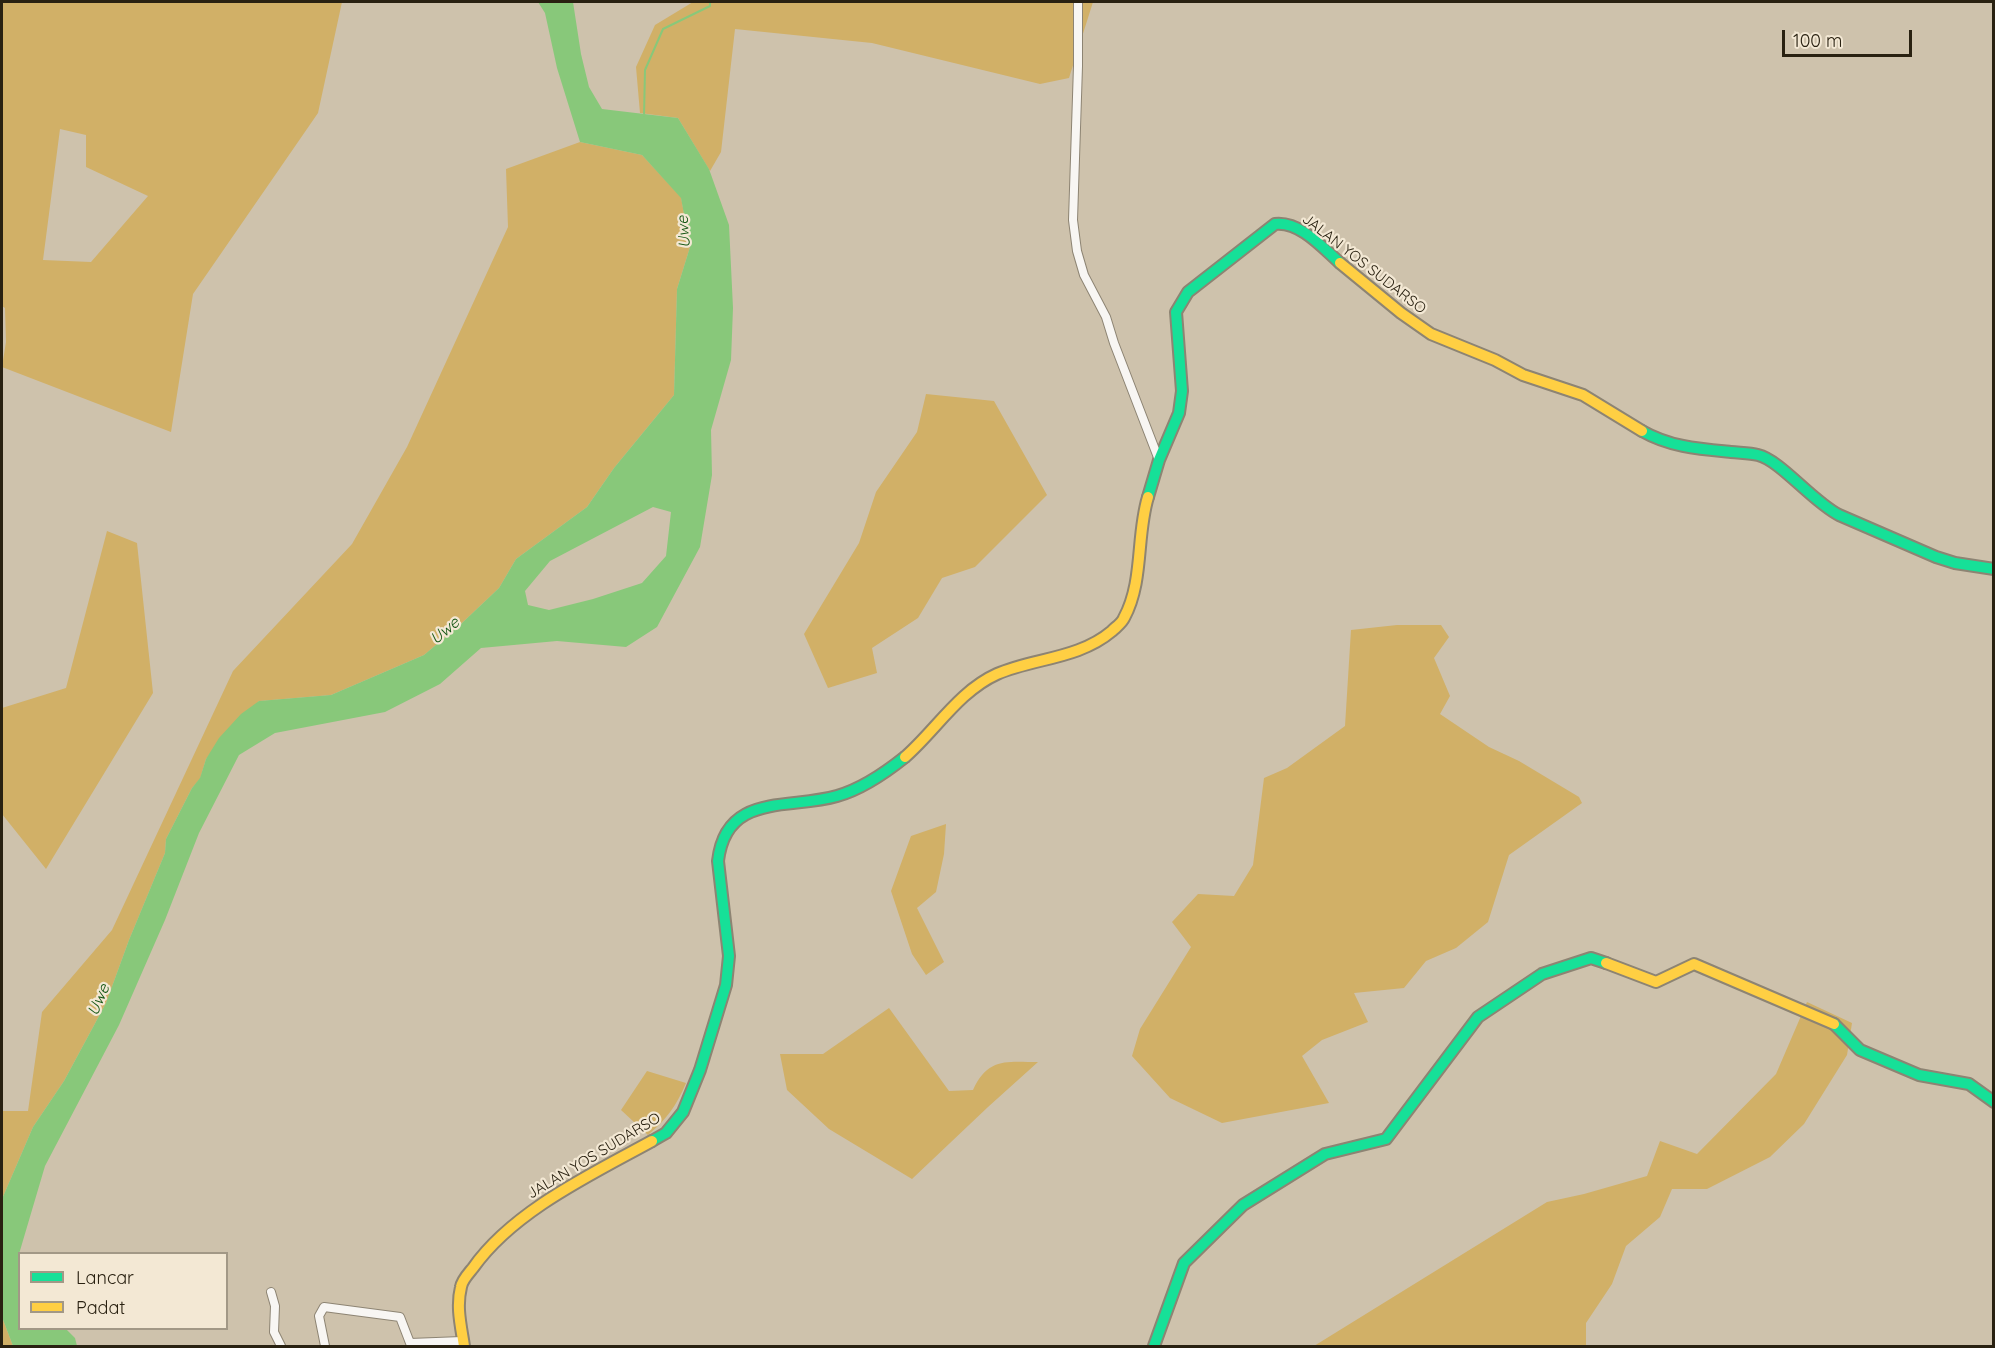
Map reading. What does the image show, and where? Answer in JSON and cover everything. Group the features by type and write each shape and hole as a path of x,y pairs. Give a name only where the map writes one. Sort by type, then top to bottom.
{"main road":[{"name":"JALAN YOS SUDARSO","path":"463,1344 458,1309 461,1284 481,1256 526,1215 566,1189 666,1133 676,1124 686,1108 706,1053 727,978 729,954 719,870 719,850 723,836 730,826 748,811 826,799 849,792 871,781 915,749 986,679 1073,652 1101,640 1124,621 1132,602 1146,502 1159,460 1175,425 1182,391 1176,322 1178,306 1188,292 1268,228 1281,223 1289,224 1308,235 1401,314 1438,337 1495,360 1523,375 1583,395 1658,440 1692,448 1760,455 1777,466 1825,508 1839,515 1955,563 1994,569"},
{"path":"1154,1347 1184,1263 1243,1205 1325,1154 1386,1139 1478,1017 1542,974 1591,958 1656,982 1694,964 1836,1025 1860,1050 1883,1061 1919,1075 1969,1084 1994,1102"}],"street":[{"path":"1078,2 1072,220 1077,252 1084,275 1106,317 1159,460"},
{"path":"272,1292 275,1306 274,1332 281,1347"},
{"path":"325,1347 319,1316 324,1307 400,1317 410,1343 463,1344"}],"shaded area":[{"path":"2,2 342,2 318,113 193,294 171,432 2,367 6,342 5,308 2,306","holes":["60,129 86,135 86,167 148,196 91,262 43,260"]},
{"path":"538,2 573,2 589,87 602,109 678,118 709,169 729,225 733,308 731,360 711,430 712,475 700,547 657,627 626,647 557,641 481,648 440,684 385,712 275,733 239,755 199,833 165,920 119,1025 45,1166 18,1252 18,1330 67,1330 75,1338 77,1346 13,1346 2,1317 2,1199 33,1127 64,1081 106,1003 165,853 166,839 219,738 241,714 259,701 331,695 424,655 499,588 516,559 587,507 614,468 674,395 677,289 690,247 681,198 642,155 580,142 557,68 545,13","holes":["653,507 671,512 666,556 642,583 549,610 528,605 525,591 550,561"]},
{"path":"693,2 1093,2 1069,78 1040,84 872,43 735,29 721,152 710,171 678,118 640,113 636,67 655,25"},
{"path":"580,142 642,155 681,197 690,247 677,289 674,395 614,468 587,507 516,559 499,588 424,655 331,695 259,701 206,759 200,779 192,788 166,839 165,853 106,1003 64,1081 33,1127 2,1199 2,1111 28,1111 42,1012 112,930 233,671 352,544 407,447 508,227 506,169"},
{"path":"926,394 994,401 1047,495 975,567 942,578 918,618 872,648 877,673 828,688 804,634 859,543 876,492 917,432"},
{"path":"107,531 137,543 153,693 46,869 2,814 2,708 66,688"},
{"path":"1397,625 1441,625 1449,637 1434,658 1450,696 1440,714 1489,747 1519,761 1579,797 1582,803 1509,855 1488,922 1456,948 1426,961 1404,988 1354,993 1368,1022 1322,1040 1302,1056 1329,1103 1222,1123 1170,1098 1132,1056 1140,1029 1191,947 1172,922 1198,894 1234,896 1253,865 1264,778 1287,768 1345,726 1351,630"},
{"path":"946,824 944,854 936,892 917,908 944,962 926,975 912,954 891,891 911,836"},
{"path":"1807,1002 1852,1023 1847,1055 1804,1124 1770,1157 1707,1189 1672,1189 1660,1217 1626,1246 1612,1284 1586,1323 1586,1346 1314,1346 1547,1202 1647,1176 1660,1141 1697,1154 1776,1074"},
{"path":"889,1008 949,1091 973,1090 985,1072 999,1064 1038,1062 912,1179 829,1129 787,1090 780,1054 823,1054"},
{"path":"647,1071 686,1083 670,1112 648,1135 621,1110"},
{"path":"2,1317 13,1346 2,1346"}],"waterway":[{"path":"644,116 645,70 663,29 710,6 710,2"}],"traffic: fast":[{"path":"1148,497 1159,460 1179,413 1182,391 1176,312 1188,292 1275,224 1284,224 1302,231 1340,263"},
{"path":"1642,431 1663,441 1685,446 1748,453 1767,458 1818,501 1839,515 1936,557 1955,563 1994,569"},
{"path":"652,1141 666,1133 683,1112 700,1070 726,985 729,956 718,861 723,839 733,824 747,814 762,808 818,800 846,793 873,780 905,757"},
{"path":"1154,1346 1184,1263 1243,1205 1325,1154 1386,1139 1478,1017 1542,974 1591,958 1606,963"},
{"path":"1834,1024 1860,1050 1919,1075 1969,1084 1994,1102"}],"traffic: slow":[{"path":"1340,263 1401,313 1431,334 1495,360 1523,375 1583,395 1642,431"},
{"path":"905,757 959,701 983,681 1011,669 1085,647 1112,631 1123,620 1134,589 1148,497"},
{"path":"1606,963 1656,982 1694,964 1834,1024"},
{"path":"464,1346 459,1309 462,1284 490,1248 531,1211 652,1141"}],"water label":[{"name":"Uwe","path":"684,232"},
{"name":"Uwe","path":"445,631"},
{"name":"Uwe","path":"99,1000"}]}
